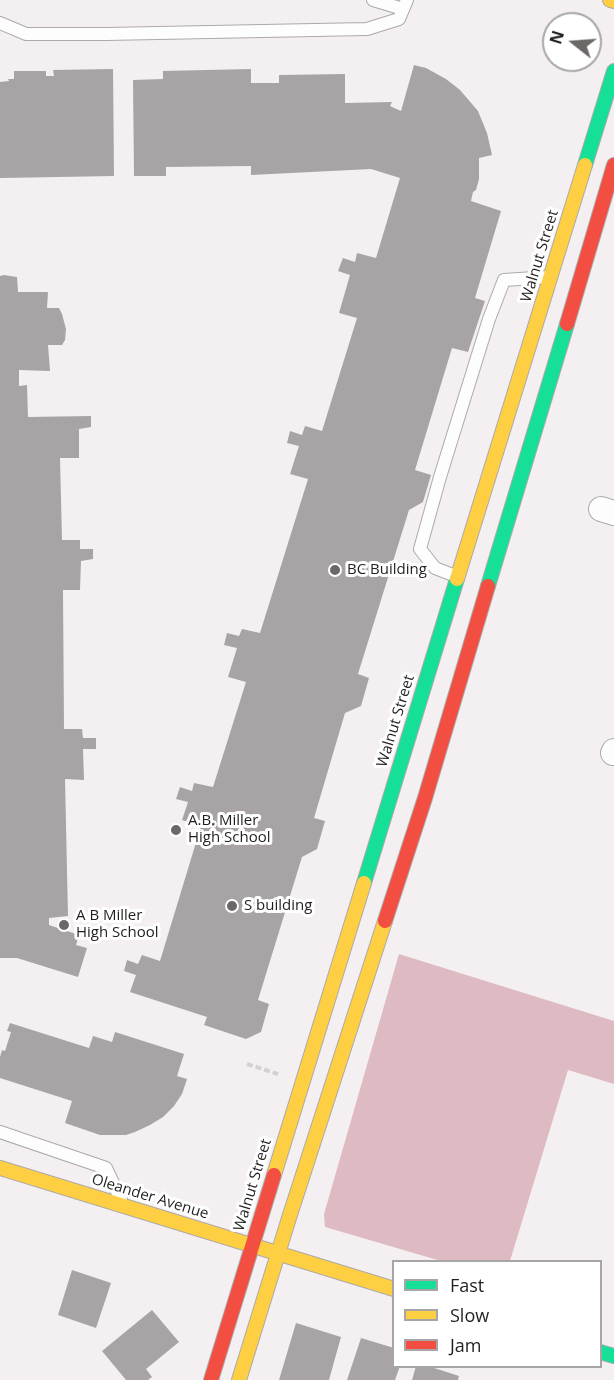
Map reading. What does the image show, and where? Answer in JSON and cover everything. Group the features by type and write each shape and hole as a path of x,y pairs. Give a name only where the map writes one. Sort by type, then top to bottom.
{"street":[{"name":"Walnut Street","path":"211,1380 614,71"},
{"path":"239,1380 425,798 614,165"},
{"name":"Oleander Avenue","path":"0,1168 392,1289"}],"lane":[{"path":"0,23 26,34 367,28 399,19 405,5 372,0"},
{"path":"458,577 435,568 420,549 440,477 489,319 504,280 550,277"},
{"path":"0,1132 106,1168 124,1206"}],"path":[{"path":"247,1064 285,1076"}],"shaded area":[{"path":"399,954 614,1021 614,1084 568,1070 510,1260 438,1260 325,1227 324,1214"}],"building":[{"path":"414,65 426,68 446,79 460,90 478,111 487,133 492,155 479,158 479,179 471,201 501,211 475,298 485,301 468,352 452,348 415,470 431,475 423,502 409,510 358,674 369,678 361,706 345,713 314,818 325,821 317,849 302,857 258,1000 269,1004 261,1032 246,1039 204,1025 207,1017 130,992 136,975 124,971 127,960 138,964 142,955 160,961 201,826 182,820 188,802 176,799 180,787 192,791 194,783 213,787 246,682 228,677 237,648 224,645 227,633 239,636 242,629 260,633 308,479 290,474 299,446 287,443 290,431 302,435 305,426 322,431 357,318 339,313 350,275 338,271 343,258 355,262 357,253 376,258 400,178 371,169 251,175 251,166 166,167 166,176 134,176 133,80 163,79 163,71 251,69 251,83 279,83 279,75 345,74 345,103 392,102 390,106 401,111"},
{"path":"113,69 114,176 0,178 0,82 14,79 14,71 46,71 46,76 54,76 53,70"},
{"path":"0,276 17,277 18,292 48,292 47,308 59,308 66,329 62,345 48,345 50,371 19,370 19,386 27,385 28,417 91,416 91,427 79,429 79,458 60,458 62,540 80,540 80,549 93,549 93,559 81,561 80,590 63,590 64,729 82,729 83,738 96,738 96,749 83,749 84,780 65,779 68,916 49,918 49,925 79,935 76,945 87,948 78,977 17,958 0,958"},
{"path":"10,1023 89,1048 93,1036 112,1042 115,1032 184,1054 177,1076 187,1079 182,1094 163,1117 126,1135 100,1135 65,1123 72,1101 0,1078 0,1057 2,1050 5,1051 11,1032 7,1031"},
{"path":"72,1270 111,1283 96,1328 58,1315"},
{"path":"152,1310 179,1342 146,1369 152,1377 148,1380 126,1380 102,1351"},
{"path":"296,1323 341,1337 329,1380 279,1380"},
{"path":"361,1338 392,1347 392,1368 399,1368 395,1380 347,1380"},
{"path":"415,1368 434,1368 459,1376 458,1380 412,1380"}],"traffic: fast":[{"path":"585,165 614,71"},
{"path":"488,586 567,324"},
{"path":"364,883 457,579"},
{"path":"602,1353 614,1356"}],"traffic: slow":[{"path":"610,0 614,1"},
{"path":"457,579 585,165"},
{"path":"274,1175 364,883"},
{"path":"239,1380 385,921"},
{"path":"0,1168 392,1288"}],"traffic: jam":[{"path":"567,324 614,165"},
{"path":"385,921 425,798 488,586"},
{"path":"211,1380 274,1175"}],"place":[{"name":"BC Building","path":"335,570"},
{"name":"A.B. Miller High School","path":"176,830"},
{"name":"S building","path":"232,906"},
{"name":"A B Miller High School","path":"64,925"}]}
